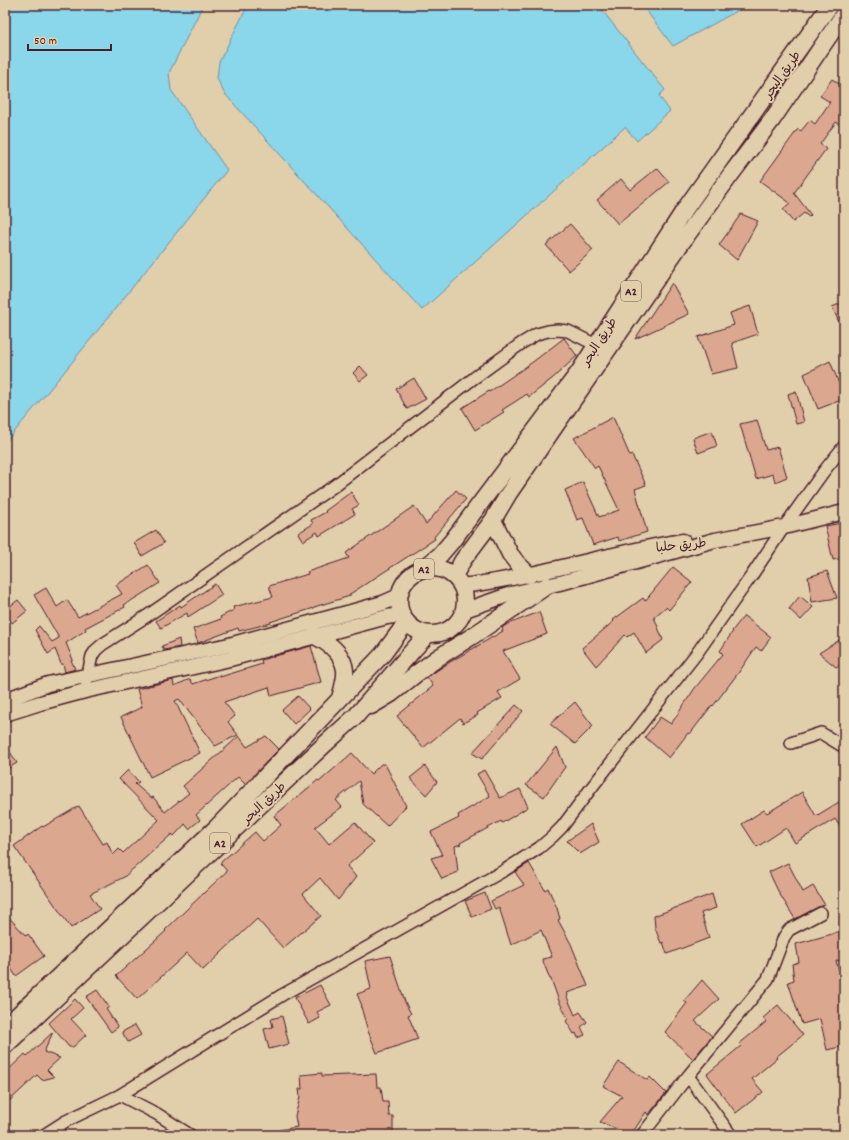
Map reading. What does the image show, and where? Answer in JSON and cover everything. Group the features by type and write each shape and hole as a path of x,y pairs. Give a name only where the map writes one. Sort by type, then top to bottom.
{"highway":[{"name":"طريق البحر","path":"458,581 463,560 492,520 584,374 596,345 685,210 830,5"},
{"name":"طريق البحر","path":"423,569 440,555 452,541 584,374 772,120 844,14"},
{"path":"492,520 510,554 529,575"},
{"name":"A2","path":"399,596 403,584 411,574 423,569 440,568 458,581"},
{"path":"399,596 398,606 404,619 416,631 428,634 440,634 451,629 460,621 464,610 466,598 458,581"},
{"path":"356,716 391,694 439,657 548,585"},
{"name":"طريق البحر","path":"5,1046 32,1011 216,828 383,654 404,619"},
{"name":"طريق البحر","path":"5,1027 32,1011 271,795 356,716 428,634"},
{"path":"315,636 333,647 341,658 345,670 344,683 340,698"},
{"path":"260,783 271,795"}],"main road":[{"path":"715,540 844,512"},
{"name":"طريق حلبا","path":"458,581 487,583 529,575 659,545 690,540 715,540"},
{"name":"طريق حلبا","path":"464,610 511,594 715,540"},
{"path":"5,700 48,684 229,645 383,603 399,596"},
{"path":"5,714 85,691 230,659 387,617 404,619"},
{"path":"229,645 230,659"},
{"path":"21,693 26,707"}],"street":[{"path":"85,691 92,656 103,644 147,616 334,486 474,378 522,343 537,334 558,330 568,331 596,345"},
{"path":"44,1135 66,1121 120,1095 282,995 506,870 539,848 552,837 562,827 697,653 752,575 784,526 844,446"},
{"path":"792,743 821,733 844,747"},
{"path":"642,1135 688,1076 768,979 784,937 789,930 821,913"},
{"path":"688,1076 731,1135"},
{"path":"120,1095 158,1114 190,1135"}],"water":[{"path":"5,5 203,5 169,73 171,90 227,170 5,443"},
{"path":"248,5 598,5 665,90 659,96 670,111 637,141 625,127 422,310 224,93 217,78 219,62"},
{"path":"642,5 748,5 673,46"}],"building":[{"path":"832,79 844,87 844,128 836,122 820,144 826,149 794,193 811,215 809,217 804,213 793,222 783,209 790,203 760,181 798,129 801,131 810,120 815,124 830,102 820,96"},
{"path":"657,168 669,182 618,224 597,200 621,179 630,190"},
{"path":"741,214 758,221 737,260 719,245"},
{"path":"570,224 593,250 569,271 546,245"},
{"path":"672,283 689,314 635,339"},
{"path":"844,302 844,333 832,307"},
{"path":"750,306 758,334 732,343 738,368 711,374 698,337 734,325 730,313"},
{"path":"564,338 577,356 529,397 527,394 502,410 504,412 475,430 462,408 514,375"},
{"path":"830,361 844,399 818,409 804,374"},
{"path":"360,366 368,375 360,381 353,373"},
{"path":"414,378 426,399 407,409 396,389"},
{"path":"796,391 804,422 796,424 788,394"},
{"path":"613,417 630,456 632,455 646,485 635,489 647,532 619,541 618,537 593,545 583,518 577,520 565,490 583,482 599,517 619,510 598,466 595,468 574,438"},
{"path":"757,420 766,450 778,447 787,477 775,482 773,474 756,479 740,424"},
{"path":"712,431 717,446 698,453 693,438"},
{"path":"456,490 466,499 434,537 435,539 350,594 350,596 270,622 271,623 239,631 238,628 198,643 193,629 221,619 220,617 234,610 233,607 273,597 269,586 308,574 307,572 349,558 346,553 414,506 426,524"},
{"path":"351,492 359,505 352,509 355,514 319,536 317,532 303,541 298,533 313,524 311,520 326,512 325,511"},
{"path":"842,523 844,534 844,558 833,560 825,526"},
{"path":"156,530 164,543 142,556 134,543"},
{"path":"148,565 160,583 124,605 125,607 85,628 86,630 66,643 75,669 65,672 63,664 61,664 55,649 48,654 35,630 39,626 52,642 59,638 34,595 46,588 57,607 67,600 78,617 122,594 116,585"},
{"path":"673,567 692,582 669,610 666,607 654,617 663,640 646,653 634,632 627,637 625,635 596,666 582,648 614,621 613,620 643,598 645,601"},
{"path":"827,571 837,598 812,602 808,577"},
{"path":"215,584 222,595 188,617 187,613 161,628 156,621 180,605 181,607"},
{"path":"800,596 813,607 801,620 789,609"},
{"path":"18,600 27,611 12,623 5,614 5,610"},
{"path":"539,612 547,634 503,651 520,679 498,692 502,698 477,713 478,715 463,723 460,718 423,748 397,716 433,686 427,677 503,631 502,628 506,625"},
{"path":"744,616 771,637 761,651 756,647 713,706 712,705 690,734 688,733 669,758 645,737 660,717 671,724 695,688 723,654 720,651 732,631"},
{"path":"179,639 180,647 164,650 162,646"},
{"path":"841,639 844,647 844,663 836,667 819,653"},
{"path":"311,646 321,682 271,696 269,687 224,702 235,716 228,722 238,735 215,746 179,699 175,701 200,753 150,777 121,717 142,707 137,689 173,680 174,686 190,679 193,684 262,664 261,660"},
{"path":"298,696 310,709 294,724 282,710"},
{"path":"575,702 593,726 575,744 550,724"},
{"path":"516,705 523,711 482,759 472,753"},
{"path":"239,736 247,747 266,736 279,749 245,784 238,777 196,815 200,820 189,829 185,824 174,836 172,834 124,877 90,894 100,909 71,928 14,846 42,826 43,827 79,806 103,844 107,842 113,855 119,849 123,853 159,820 119,779 128,770 139,782 135,784 151,798 153,797 165,812 189,793 183,786"},
{"path":"5,744 17,763 5,770"},
{"path":"557,747 565,767 544,797 526,785"},
{"path":"352,753 371,774 381,764 385,764 406,806 387,826 363,804 359,781 336,800 342,807 315,827 329,844 355,822 373,843 347,866 356,877 338,900 320,878 303,894 321,916 283,948 257,919 203,970 187,953 137,999 116,976 166,931 165,930 227,871 220,863 255,832 263,841 281,825 274,816 318,780 320,781"},
{"path":"425,766 437,782 426,795 410,778"},
{"path":"484,770 500,798 520,789 528,807 502,823 501,821 455,846 458,872 442,879 431,858 442,855 431,832 459,818 458,815 490,796 477,774"},
{"path":"802,792 816,816 844,799 844,833 835,819 795,843 786,828 757,847 742,824 764,810 767,813"},
{"path":"591,824 599,842 580,854 567,841"},
{"path":"529,863 545,890 548,888 557,908 560,919 558,920 571,944 588,986 567,993 567,997 575,1015 580,1012 587,1022 581,1027 585,1035 578,1038 576,1033 574,1034 566,1021 568,1019 542,959 552,957 541,930 511,945 499,907 495,909 491,901 524,885 515,872"},
{"path":"788,863 803,892 813,886 825,905 795,919 779,893 769,872"},
{"path":"485,893 491,909 472,917 465,901"},
{"path":"712,894 716,908 701,913 709,938 667,954 663,942 661,943 655,928 654,916"},
{"path":"5,913 26,936 28,934 44,956 16,976 5,960"},
{"path":"844,929 844,959 836,961 844,986 844,1046 827,1050 820,1019 802,1024 788,982 794,980 792,964 799,962 796,944"},
{"path":"390,956 405,1002 411,1014 408,1015 418,1039 377,1053 368,1031 361,1007 362,1006 357,994 371,989 365,961"},
{"path":"702,980 719,999 695,1021 712,1036 693,1059 665,1032 687,1003 684,1001"},
{"path":"320,985 331,1005 317,1012 320,1018 309,1024 295,998"},
{"path":"97,990 109,1007 106,1009 118,1027 111,1032 86,997"},
{"path":"75,999 83,1008 71,1019 86,1035 73,1047 69,1047 49,1023"},
{"path":"778,1005 803,1035 752,1079 763,1092 736,1113 707,1074 741,1046 739,1044 766,1022 763,1018"},
{"path":"282,1016 289,1044 269,1049 264,1029 273,1027 271,1019"},
{"path":"135,1025 141,1035 128,1042 122,1032"},
{"path":"53,1032 44,1052 60,1058 47,1070 54,1077 42,1080 37,1075 5,1105 5,1073 25,1054 27,1056"},
{"path":"619,1062 647,1080 650,1077 666,1093 648,1115 646,1112 631,1135 600,1122 622,1096 603,1086"},
{"path":"322,1073 322,1076 376,1074 377,1087 381,1087 383,1102 388,1102 389,1116 393,1116 393,1135 279,1135 279,1130 297,1127 295,1116 300,1097 299,1089 302,1089 301,1075"}]}
